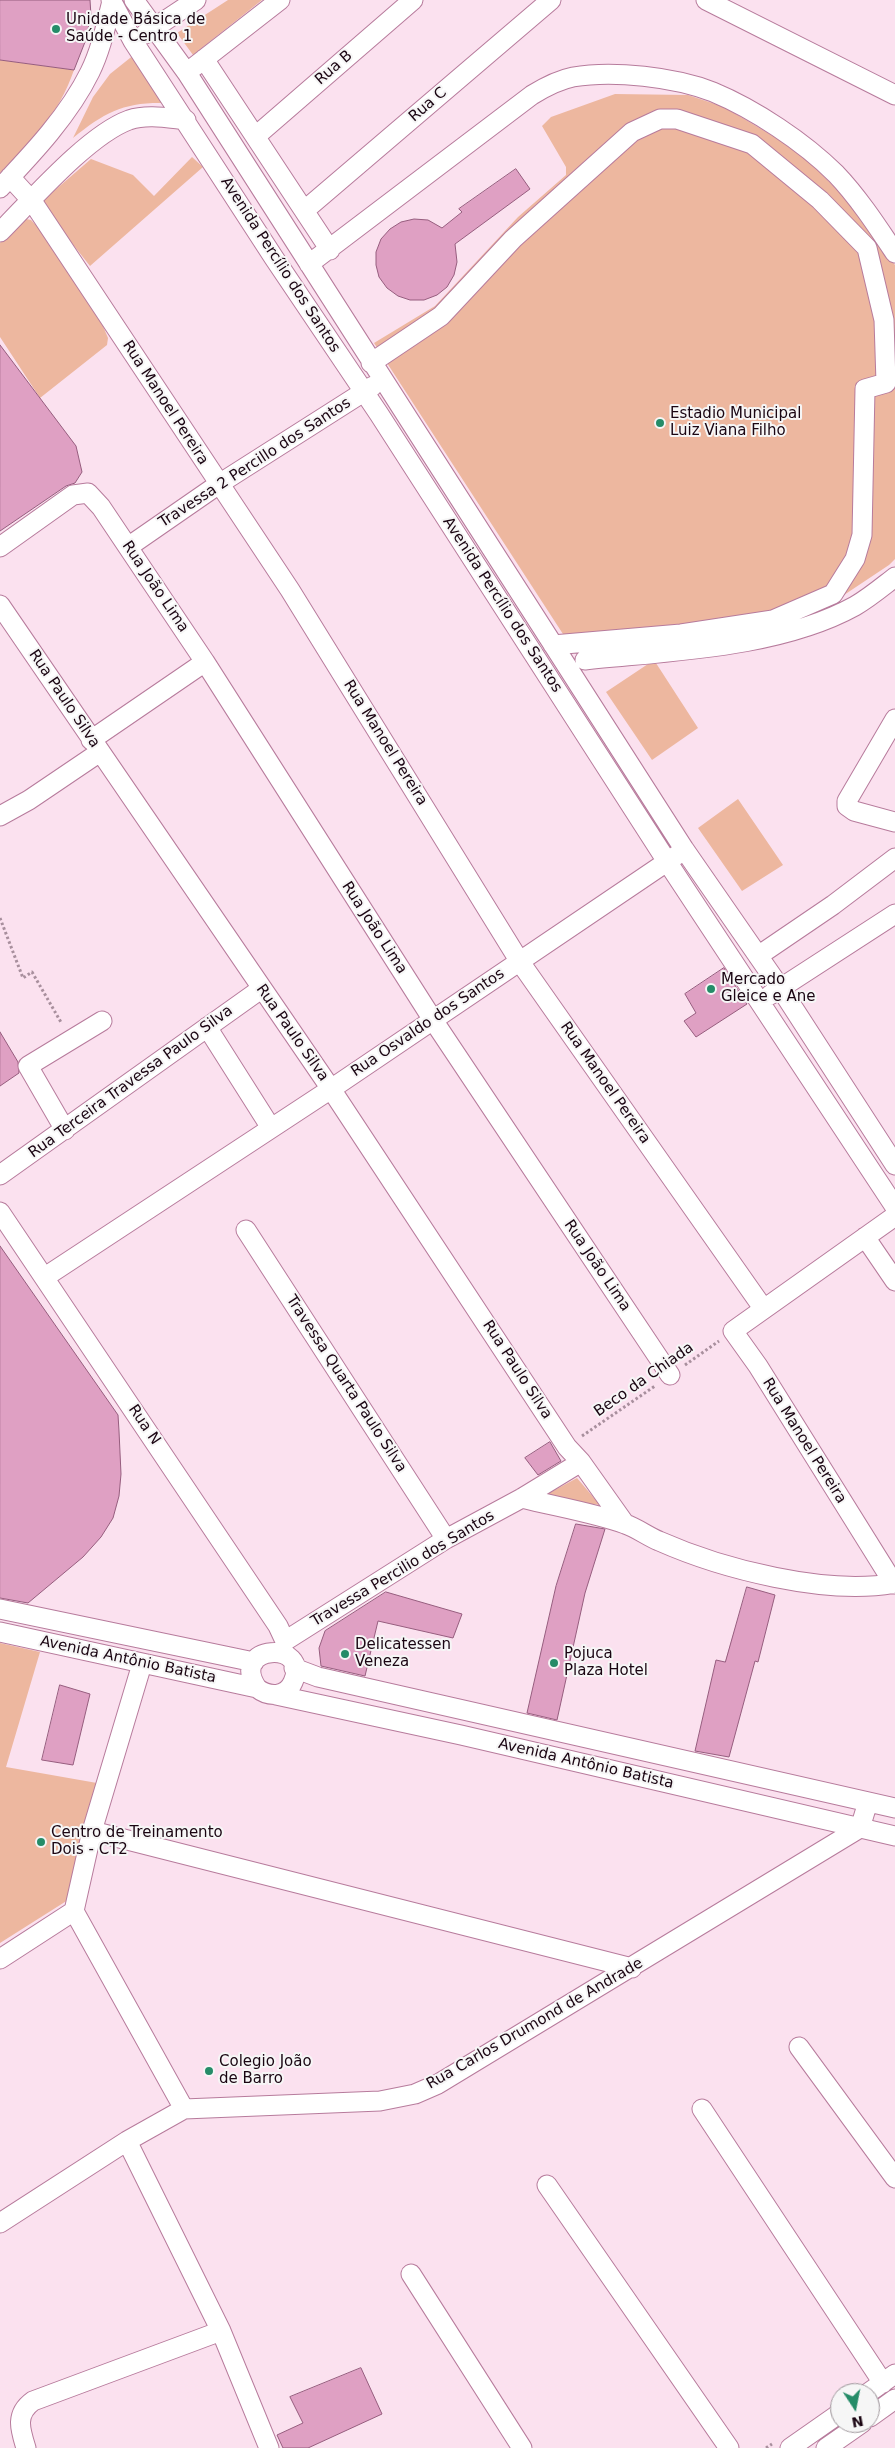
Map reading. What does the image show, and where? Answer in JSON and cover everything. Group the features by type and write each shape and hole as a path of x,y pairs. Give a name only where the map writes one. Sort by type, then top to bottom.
{"street":[{"name":"Avenida Percílio dos Santos","path":"134,0 187,73 684,849 781,989 895,1165"},
{"path":"133,41 196,0"},
{"path":"187,73 280,0"},
{"name":"Rua B","path":"256,136 413,0"},
{"name":"Rua C","path":"304,210 551,0"},
{"path":"706,0 895,95"},
{"name":"Avenida Percílio dos Santos","path":"112,1 133,41 274,258 364,392 668,863 895,1207"},
{"path":"5,182 76,97 91,70 103,38 112,1"},
{"path":"204,59 330,250"},
{"path":"297,290 330,250 532,94 552,83 574,77 604,75 638,77 684,84 712,92 754,112 799,143 836,174 895,253"},
{"path":"0,232 94,140 112,128 130,120 151,116 186,120"},
{"path":"372,363 442,316 513,239 632,132 660,118 677,119 752,144 820,200 867,248 884,320 886,383 865,389 862,535 855,559 833,594 773,620 681,634 553,645"},
{"name":"Rua Manoel Pereira","path":"5,182 32,201 290,590 520,962 763,1308"},
{"path":"274,258 296,244"},
{"name":"Travessa 2 Percillo dos Santos","path":"128,546 218,484 382,380"},
{"name":"Rua João Lima","path":"0,547 72,495 84,492 91,495 128,546 205,662 433,1020 670,1375"},
{"path":"585,660 759,640 821,621 855,606 895,578"},
{"name":"Rua Paulo Silva","path":"0,605 330,1089 567,1447 581,1462 625,1524"},
{"path":"0,816 29,800 205,662"},
{"path":"567,705 584,694"},
{"path":"895,719 847,801 847,806 854,811 895,822"},
{"name":"Rua Osvaldo dos Santos","path":"45,1277 668,863 684,849"},
{"path":"758,956 833,905 895,858"},
{"path":"760,1001 895,914"},
{"name":"Rua Terceira Travessa Paulo Silva","path":"0,1175 261,989"},
{"path":"65,1130 28,1066 102,1021"},
{"path":"207,1027 271,1128"},
{"name":"Rua N","path":"0,1212 8,1234 45,1277 278,1626 283,1646"},
{"path":"733,1331 895,1216"},
{"name":"Travessa Quarta Paulo Silva","path":"246,1230 446,1539"},
{"path":"865,1236 895,1281"},
{"name":"Rua Manoel Pereira","path":"733,1331 758,1366 894,1584"},
{"path":"522,1498 581,1462"},
{"name":"Rua Paulo Silva","path":"522,1498 625,1524 658,1541 698,1556 780,1577 831,1587 862,1588 894,1584"},
{"name":"Travessa Percilio dos Santos","path":"283,1646 446,1539 522,1498"},
{"name":"Avenida Antônio Batista","path":"0,1609 254,1662"},
{"path":"43,1642 48,1620"},
{"name":"Avenida Antônio Batista","path":"0,1632 257,1688 269,1694 461,1735 895,1836"},
{"path":"257,1688 251,1675 254,1662 266,1652 283,1646"},
{"name":"Avenida Antônio Batista","path":"283,1646 294,1668 318,1677 895,1808"},
{"path":"142,1664 92,1831 74,1911 184,2109"},
{"path":"276,1695 288,1688 292,1683 294,1668"},
{"path":"860,1828 868,1802"},
{"name":"Rua Carlos Drumond de Andrade","path":"0,2223 127,2142 184,2109 380,2101 414,2094 438,2084 860,1828"},
{"path":"92,1831 632,1968"},
{"path":"0,1959 74,1911"},
{"path":"799,2047 895,2178"},
{"path":"702,2109 882,2383"},
{"path":"127,2142 221,2331 269,2448"},
{"path":"547,2185 729,2448"},
{"path":"411,2274 522,2448"},
{"path":"26,2448 19,2421 21,2413 33,2401 221,2331"},
{"path":"880,2410 895,2399"},
{"path":"790,2448 830,2420"},
{"path":"826,2448 848,2433"}],"path":[{"path":"0,918 23,978 32,972 71,1040"},
{"name":"Beco da Chiada","path":"567,1447 733,1331"}],"shaded area":[{"path":"228,0 262,0 193,55 177,33"},
{"path":"135,54 165,103 138,104 116,110 95,121 73,138 93,97 110,74"},
{"path":"0,60 74,70 68,86 52,114 34,138 0,173"},
{"name":"Estadio Municipal Luiz Viana Filho","path":"615,94 688,95 724,107 800,152 845,198 895,265 895,559 826,607 574,651 374,343 435,306 518,217 566,175 566,167 542,126 551,117"},
{"path":"192,157 203,167 90,266 40,203 91,159 133,175 154,196"},
{"path":"26,219 31,220 38,227 103,326 108,338 107,345 40,398 0,337 0,243 13,228"},
{"path":"654,660 698,728 652,760 606,692"},
{"path":"738,799 783,865 742,891 698,828"},
{"path":"577,1478 600,1505 540,1498"},
{"name":"Centro de Treinamento Dois - CT2","path":"0,1643 40,1652 6,1767 97,1783 68,1900 0,1943"}],"building":[{"name":"Unidade Básica de Saúde - Centro 1","path":"0,0 90,0 91,16 85,42 74,70 0,60"},
{"path":"516,169 530,189 455,244 457,262 454,275 447,287 437,295 424,300 410,300 398,296 387,288 379,277 376,265 376,252 381,239 390,229 401,222 414,219 428,220 442,228 462,212 459,209"},
{"path":"0,345 76,446 82,472 75,483 66,486 0,531"},
{"path":"724,968 747,1004 696,1037 684,1021 696,1013 685,994"},
{"path":"0,1032 18,1062 19,1073 0,1086"},
{"path":"0,1246 118,1415 121,1474 119,1496 113,1518 101,1537 83,1557 28,1603 0,1598"},
{"path":"550,1442 561,1461 538,1475 525,1458"},
{"path":"576,1524 605,1529 585,1593 557,1720 527,1713 556,1586"},
{"path":"747,1587 775,1595 758,1662 755,1661 729,1757 695,1751 716,1660 725,1662"},
{"path":"386,1592 462,1614 453,1638 378,1621 365,1676 321,1666 319,1648 325,1631"},
{"path":"60,1685 90,1694 73,1765 42,1760"},
{"path":"361,2368 382,2414 308,2448 283,2448 277,2435 303,2423 290,2397"}],"place":[{"name":"Unidade Básica de Saúde - Centro 1","path":"56,29"},
{"name":"Estadio Municipal Luiz Viana Filho","path":"660,423"},
{"name":"Mercado Gleice e Ane","path":"711,989"},
{"name":"Delicatessen Veneza","path":"345,1654"},
{"name":"Pojuca Plaza Hotel","path":"554,1663"},
{"name":"Centro de Treinamento Dois - CT2","path":"41,1842"},
{"name":"Colegio João de Barro","path":"209,2071"}]}
